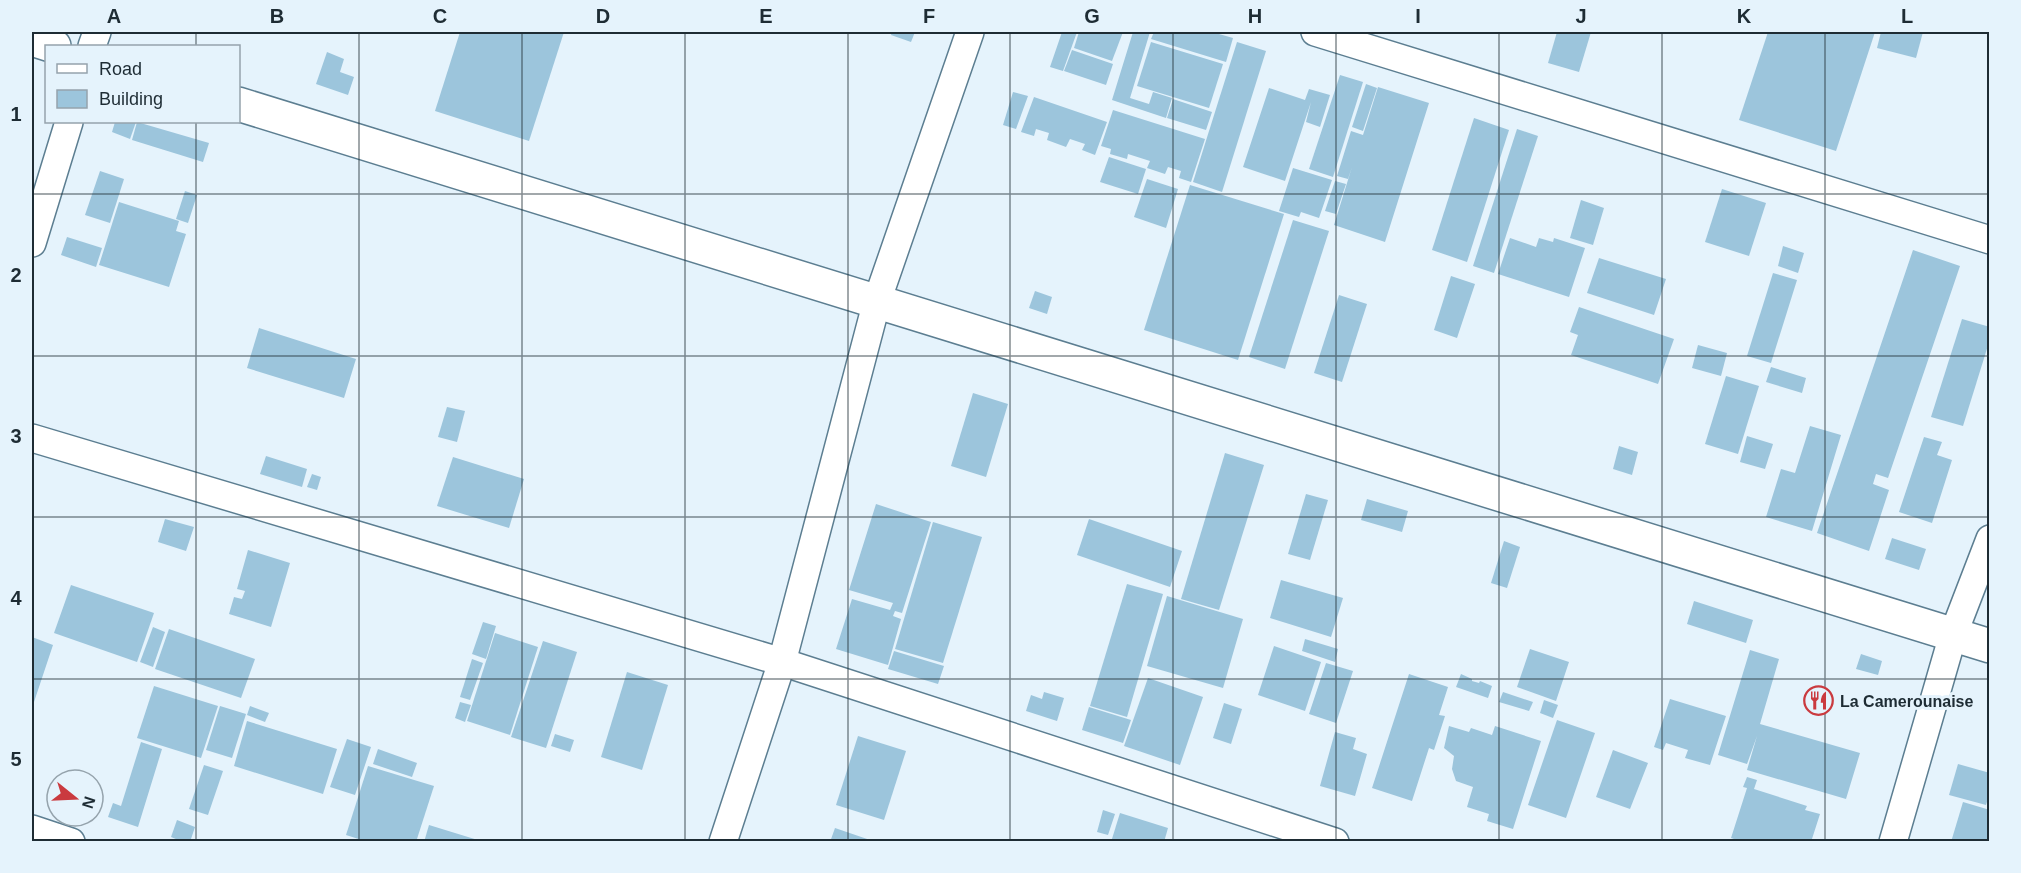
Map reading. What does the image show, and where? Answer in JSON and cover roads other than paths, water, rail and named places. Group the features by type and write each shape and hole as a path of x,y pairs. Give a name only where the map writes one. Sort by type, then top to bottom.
{"street":[{"path":"723,842 782,662 877,301 970,32"},
{"path":"1315,32 1989,240"},
{"path":"32,39 51,45"},
{"path":"240,105 1989,646"},
{"path":"32,243 69,123"},
{"path":"32,438 782,662 1335,842"},
{"path":"1893,842 1953,635 1989,539"},
{"path":"32,829 71,842"}],"place":[{"name":"La Camerounaise","path":"1819,701"}]}
